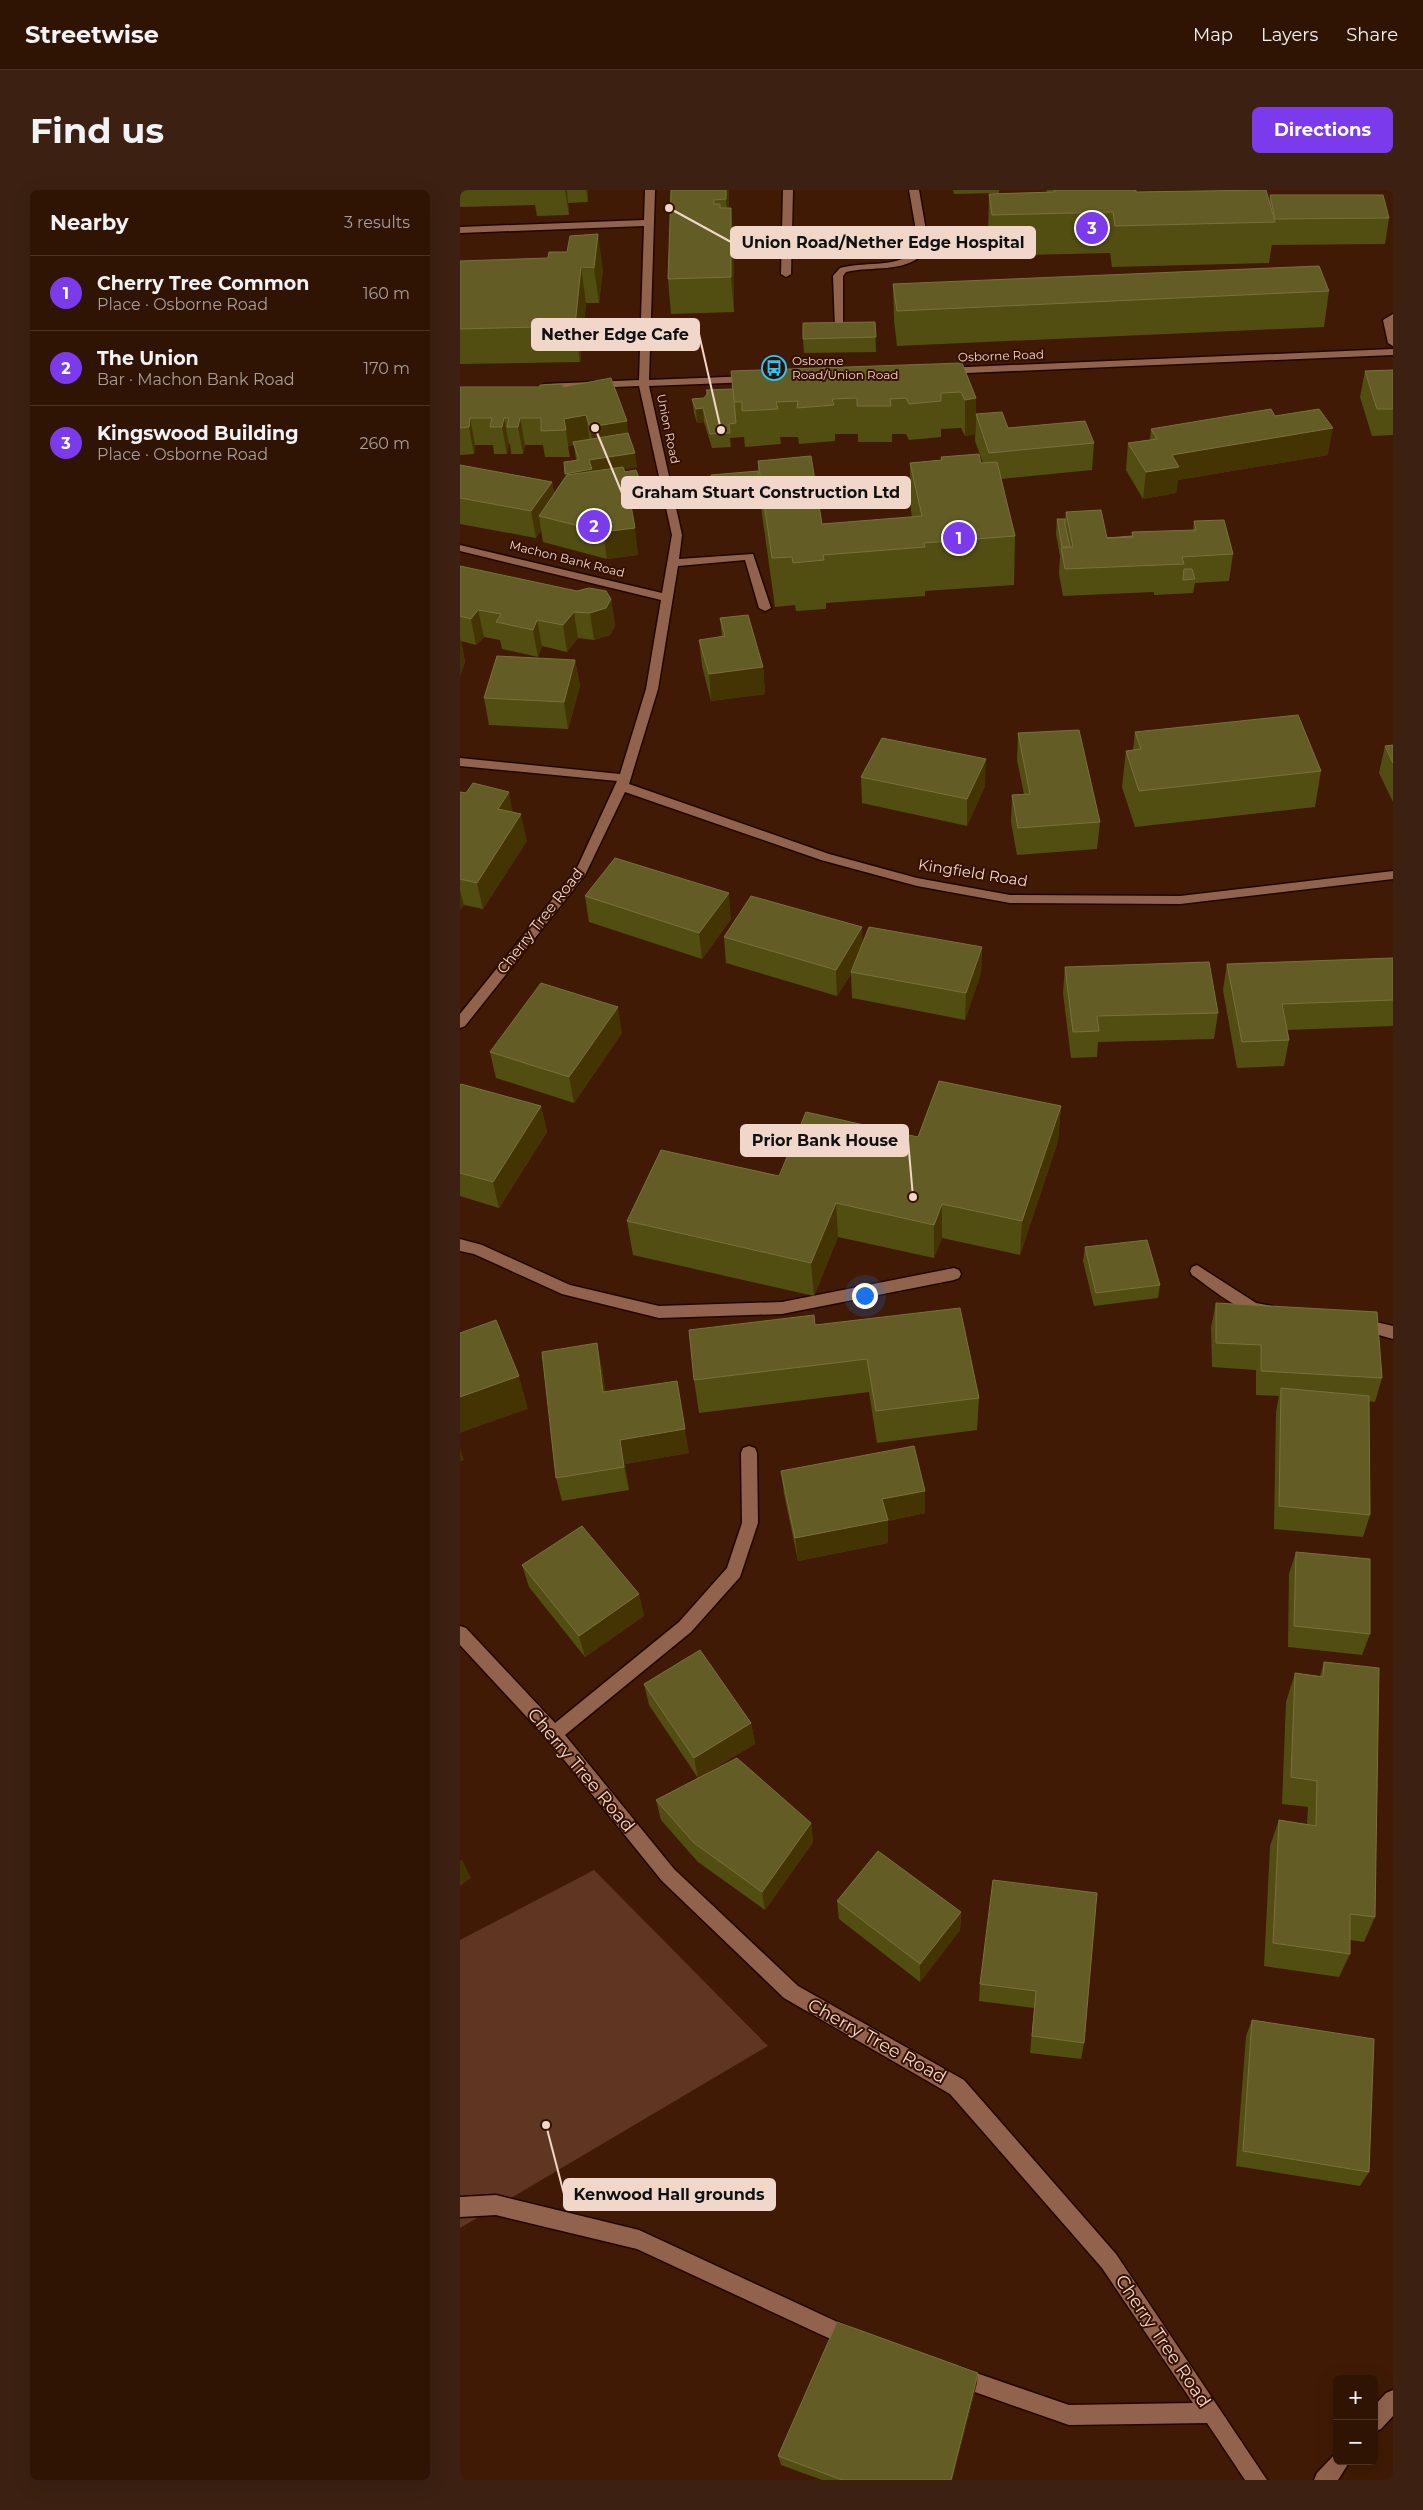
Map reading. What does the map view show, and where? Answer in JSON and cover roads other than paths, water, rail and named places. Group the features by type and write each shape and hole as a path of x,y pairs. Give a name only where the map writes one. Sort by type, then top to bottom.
{"street":[{"name":"Union Road","path":"623,782 652,689 677,534 644,384 650,190"},
{"path":"786,274 788,190"},
{"path":"838,324 838,276 843,270 895,264 912,259 924,248 914,190"},
{"path":"460,230 648,223"},
{"path":"1393,317 1388,320 1393,343"},
{"name":"Osborne Road","path":"935,371 1393,352"},
{"path":"537,387 758,379"},
{"name":"Machon Bank Road","path":"460,548 667,598"},
{"path":"672,563 749,556 765,608"},
{"name":"Kingfield Road","path":"460,762 623,782 825,857 917,882 1010,899 1089,901 1180,900 1393,874"},
{"name":"Cherry Tree Road","path":"460,1023 581,872 623,782"},
{"path":"460,1245 477,1249 567,1290 659,1312 782,1308 954,1274"},
{"path":"1197,1271 1253,1308 1282,1312"},
{"path":"1349,1322 1386,1329 1393,1333"},
{"path":"554,1734 685,1628 734,1572 750,1523 749,1453"},
{"name":"Cherry Tree Road","path":"460,1633 554,1734 668,1875 791,1992 958,2086 1109,2261 1257,2480"},
{"path":"460,2207 496,2205 639,2240 839,2334 866,2344"},
{"path":"940,2370 1068,2415 1211,2413"},
{"path":"1376,2420 1393,2400"},
{"path":"1324,2480 1337,2465"}],"place":[{"name":"Union Road/Nether Edge Hospital","path":"669,208"},
{"name":"Kingswood Building","path":"1092,228"},
{"name":"Osborne Road/Union Road","path":"774,368"},
{"name":"Graham Stuart Construction Ltd","path":"595,428"},
{"name":"Nether Edge Cafe","path":"721,430"},
{"name":"The Union","path":"594,526"},
{"name":"Cherry Tree Common","path":"959,538"},
{"name":"Prior Bank House","path":"913,1197"},
{"name":"Kenwood Hall grounds","path":"546,2125"}]}
